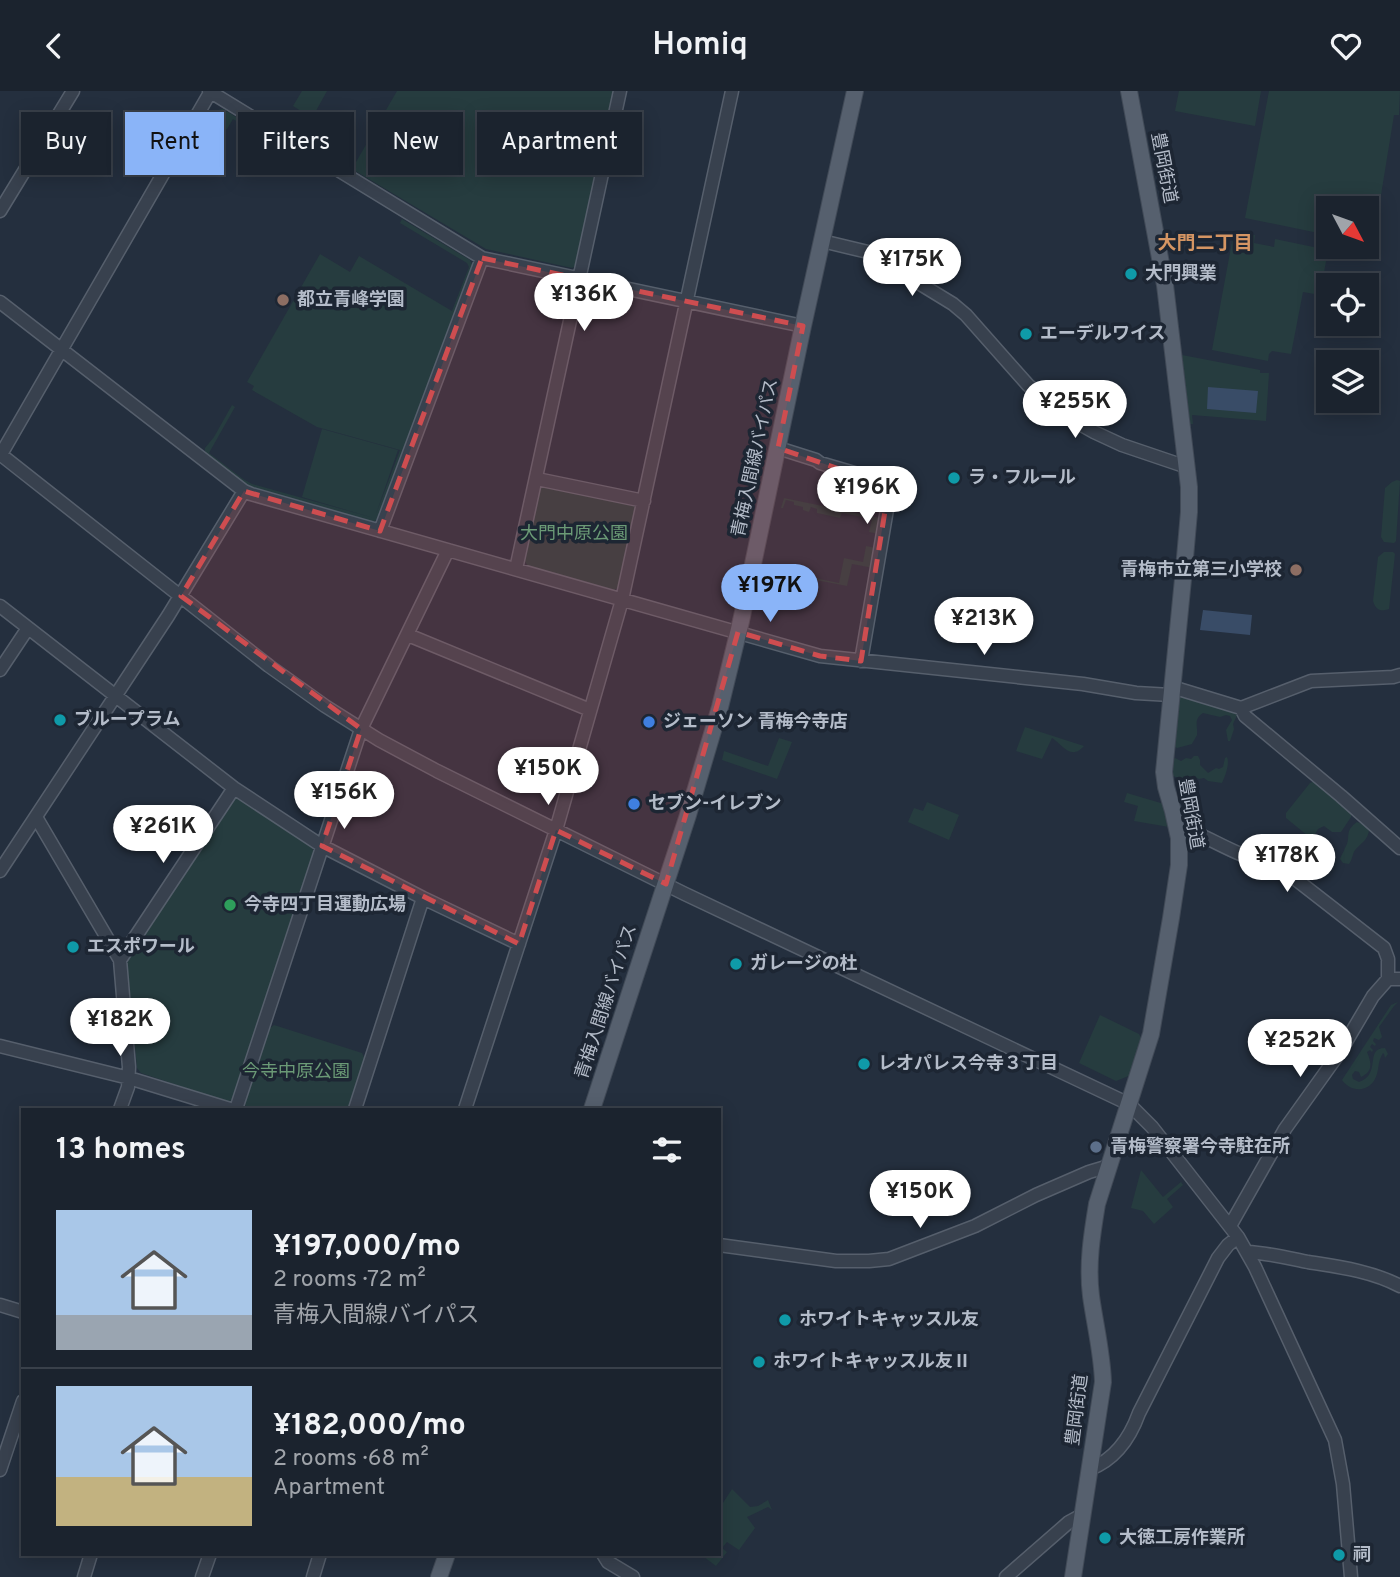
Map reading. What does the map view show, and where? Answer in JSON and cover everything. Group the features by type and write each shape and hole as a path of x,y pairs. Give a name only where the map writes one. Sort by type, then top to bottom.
{"main road":[{"name":"青梅入間線バイパス","path":"592,1108 666,884 720,707 855,91"},
{"name":"豊岡街道","path":"1073,1577 1103,1382 1102,1356 1091,1297 1092,1232 1097,1204 1150,1034 1179,865 1177,826 1164,779 1189,512 1187,467 1165,285 1129,91"},
{"path":"439,1577 446,1556"}],"street":[{"path":"0,211 73,91"},
{"path":"803,326 482,258 210,91 0,455 278,672 360,729 437,771 666,884 1129,1104 1152,1128 1238,1237 1324,1415 1335,1440 1343,1484 1351,1577"},
{"path":"516,569 620,91"},
{"path":"465,1108 556,830 622,600 732,91"},
{"path":"822,241 868,252 953,304 1028,385 1062,414 1122,445 1187,467"},
{"path":"380,531 482,258"},
{"path":"0,302 244,491 302,510 820,656 1083,684 1136,693 1171,691 1241,708 1311,681 1400,675"},
{"path":"778,448 885,482 889,486 861,661"},
{"path":"537,479 644,501"},
{"path":"0,871 181,596 244,491"},
{"path":"236,1108 360,729 448,550"},
{"path":"0,605 234,788 322,846 519,944"},
{"path":"0,670 28,628"},
{"path":"408,635 590,710"},
{"path":"1241,708 1245,716 1400,848"},
{"path":"120,960 234,788"},
{"path":"36,817 120,960 129,1078 120,1108"},
{"path":"1177,826 1289,874 1384,948 1394,979 1373,996 1340,1052 1285,1129 1230,1226"},
{"path":"355,1108 423,898"},
{"path":"0,1046 129,1078 227,1108"},
{"path":"721,1245 836,1261 888,1259 975,1226 1036,1195 1109,1165"},
{"path":"1090,1469 1110,1458 1134,1428 1139,1413 1219,1258 1238,1237"},
{"path":"1247,1252 1353,1269 1400,1286"},
{"path":"0,1305 21,1311"},
{"path":"0,1470 21,1407"},
{"path":"1006,1577 1069,1522 1082,1515"},
{"path":"84,1577 90,1556"},
{"path":"202,1577 209,1556"},
{"path":"313,1577 319,1556"},
{"path":"604,1556 608,1562 633,1577"}],"highlighted area":[{"path":"482,258 803,326 778,448 889,486 861,661 820,656 738,632 666,884 556,830 519,944 322,846 361,729 181,596 244,491 380,531"}],"green space":[{"path":"302,91 327,91 315,112 302,112 293,106"},
{"path":"397,91 613,91 609,112 477,112 477,175 595,175 576,266 572,268 486,249 354,170 368,141 368,175 463,175 463,112 385,112"},
{"path":"1179,91 1261,91 1255,126 1175,111"},
{"path":"1269,91 1400,91 1399,115 1394,115 1379,207 1379,196 1316,196 1316,233 1245,218"},
{"path":"223,109 238,118 238,122 233,119 224,130 224,112 213,111"},
{"path":"402,219 470,260 473,266 378,519 373,522 241,483 205,454 205,448 232,405 235,407 209,453 252,484 374,518 302,497 322,429 398,450 376,514 400,450 317,427 252,390 254,386 247,382 320,254 350,272 359,256 452,311 469,267 467,263 400,223"},
{"path":"1234,231 1255,235 1254,243 1274,247 1275,239 1316,248 1316,259 1326,259 1324,273 1316,273 1316,294 1303,292 1291,354 1272,351 1268,361 1212,350"},
{"path":"1182,355 1269,373 1266,421 1192,415 1193,424 1190,424"},
{"path":"1397,480 1400,481 1396,541 1384,542 1381,537 1385,488"},
{"name":"大門中原公園","path":"545,484 634,503 636,508 619,587 614,590 528,566 524,560 540,487"},
{"path":"784,498 881,518 879,534 869,532 872,519 842,513 840,518 817,513 817,509 811,507 809,512 786,500 781,508"},
{"path":"866,546 876,548 873,568 852,564 847,586 790,575 791,573 839,583 844,558 863,562"},
{"path":"1384,552 1395,554 1389,609 1383,610 1377,608 1373,601 1378,557"},
{"path":"1181,695 1234,711 1237,715 1230,741 1226,730 1232,720 1230,716 1203,713 1197,720 1197,735 1192,744 1177,748 1172,745"},
{"path":"1025,727 1084,746 1071,752 1052,738 1042,759 1016,751"},
{"path":"779,738 792,742 777,779 722,760 724,751 768,766"},
{"path":"1198,756 1200,765 1208,773 1223,767 1227,757 1228,766 1222,783 1193,776 1181,779 1173,776 1170,768 1175,758 1181,761"},
{"path":"1315,781 1351,811 1351,817 1341,832 1332,832 1324,826 1318,829 1314,836 1308,836 1286,818 1286,813 1310,783"},
{"path":"1127,793 1164,804 1169,827 1134,821 1138,806 1124,802"},
{"name":"今寺四丁目運動広場","path":"235,799 240,799 312,846 314,853 233,1099 228,1102 141,1073 137,1068 127,963"},
{"path":"927,802 959,815 949,840 908,822 914,808 923,811"},
{"path":"1357,822 1365,825 1368,834 1349,864 1343,863 1340,859 1349,832"},
{"path":"1398,1002 1379,1027 1382,1037 1379,1040 1374,1038 1376,1044 1370,1047 1372,1052 1367,1052 1370,1069 1361,1077 1359,1072 1355,1071 1352,1075 1353,1079 1359,1082 1366,1078 1370,1073 1375,1052 1385,1048 1388,1054 1385,1058 1383,1053 1381,1056 1374,1080 1361,1089 1346,1085 1342,1080 1391,1005"},
{"path":"1100,1015 1139,1034 1142,1040 1131,1075 1116,1081 1079,1063"},
{"name":"今寺中原公園","path":"274,1025 362,1053 365,1059 348,1108 247,1108 244,1103 269,1029"},
{"path":"1141,1170 1163,1197 1181,1182 1183,1185 1167,1199 1173,1207 1154,1224 1143,1211 1131,1208"},
{"path":"732,1489 750,1507 768,1500 772,1510 768,1507 747,1517 755,1528 739,1550 727,1542 722,1548 727,1552 716,1566 703,1556 721,1556 721,1506"}],"water":[{"path":"1208,387 1258,391 1256,413 1207,409"},
{"path":"1203,610 1252,615 1250,635 1200,630"}],"place":[{"name":"大門興業","path":"1131,274"},
{"name":"都立青峰学園","path":"283,300"},
{"name":"エーデルワイス","path":"1026,334"},
{"name":"ラ・フルール","path":"954,478"},
{"name":"青梅市立第三小学校","path":"1296,570"},
{"name":"ブループラム","path":"60,720"},
{"name":"ジェーソン 青梅今寺店","path":"649,722"},
{"name":"セブン-イレブン","path":"634,804"},
{"name":"今寺四丁目運動広場","path":"230,905"},
{"name":"エスポワール","path":"73,947"},
{"name":"ガレージの杜","path":"736,964"},
{"name":"レオパレス今寺３丁目","path":"864,1064"},
{"name":"青梅警察署今寺駐在所","path":"1096,1147"},
{"name":"ホワイトキャッスル友","path":"785,1320"},
{"name":"ホワイトキャッスル友Ⅱ","path":"759,1362"},
{"name":"大徳工房作業所","path":"1105,1538"},
{"name":"祠","path":"1339,1555"}],"district":[{"name":"大門二丁目","path":"1205,244"}]}
